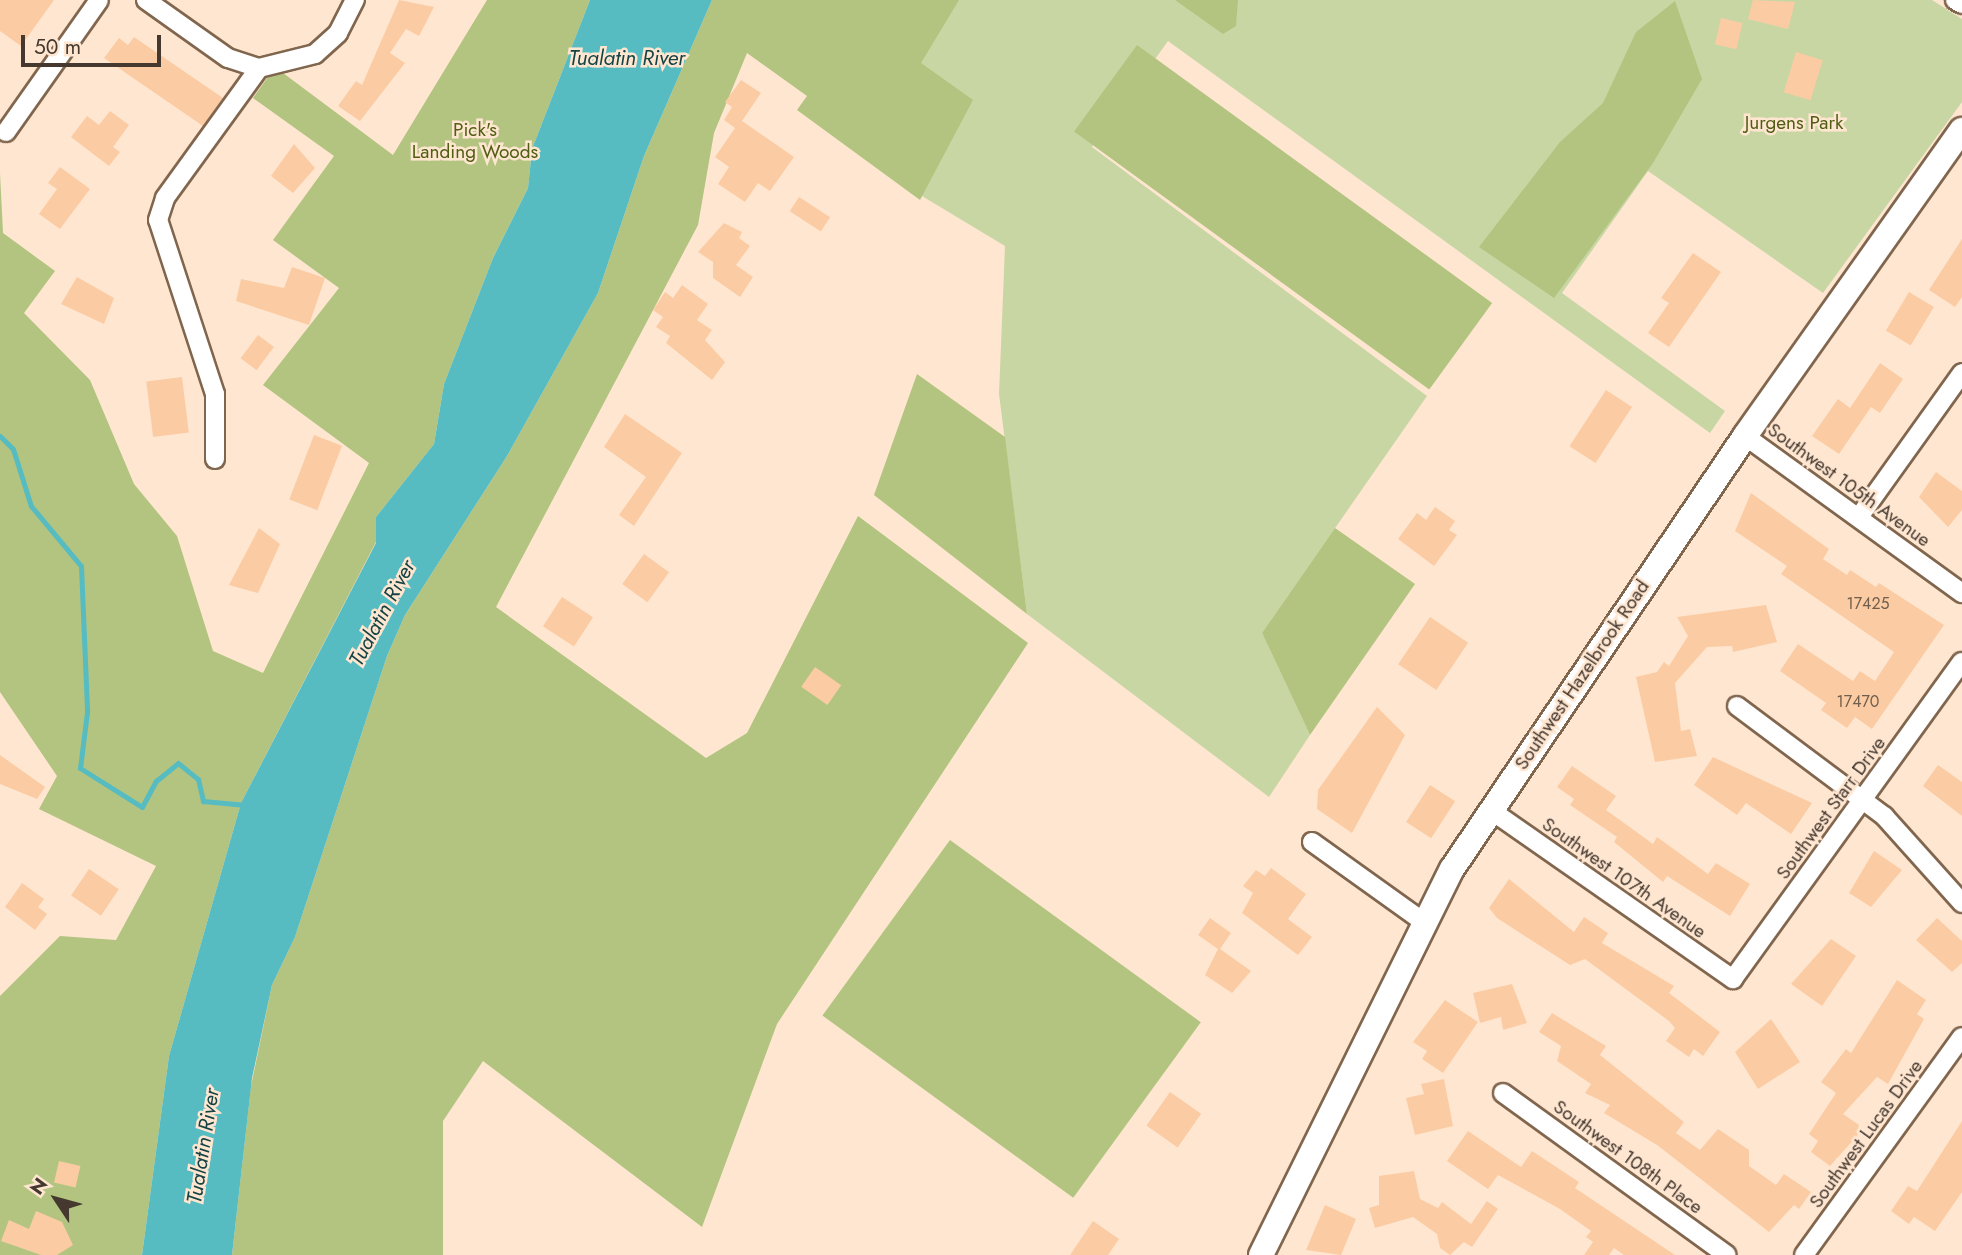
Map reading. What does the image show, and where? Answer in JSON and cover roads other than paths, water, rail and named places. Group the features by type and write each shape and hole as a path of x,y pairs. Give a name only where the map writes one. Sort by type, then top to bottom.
{"street":[{"path":"6,132 99,0"},
{"path":"146,0 228,58 258,68 315,54 338,33 355,0"},
{"path":"1955,0 1962,4"},
{"path":"215,459 215,394 158,220 165,198 258,68"},
{"name":"Southwest Hazelbrook Road","path":"1261,1255 1421,920 1745,436 1962,130"},
{"path":"1859,517 1962,373"},
{"name":"Southwest 105th Avenue","path":"1745,436 1962,593"},
{"name":"Southwest Starr Drive","path":"1733,979 1962,662"},
{"path":"1737,706 1864,798 1918,849 1962,903"},
{"name":"Southwest 107th Avenue","path":"1492,811 1733,979"},
{"path":"1312,842 1421,920"},
{"name":"Southwest Lucas Drive","path":"1804,1255 1962,1037"},
{"name":"Southwest 108th Place","path":"1503,1093 1727,1255"}],"water":[{"name":"Tualatin River","path":"590,0 712,0 644,156 598,293 507,456 405,615 387,656 295,937 272,985 252,1078 232,1255 142,1255 169,1056 241,803 376,543 376,517 434,444 444,384 493,258 528,188 532,149"}],"waterway":[{"path":"0,436 13,449 31,506 81,566 87,712 80,768 142,807 156,781 178,763 198,779 203,801 246,805"}],"park label":[{"name":"Jurgens Park","path":"1794,123"},
{"name":"Pick's Landing Woods","path":"475,141"}]}
